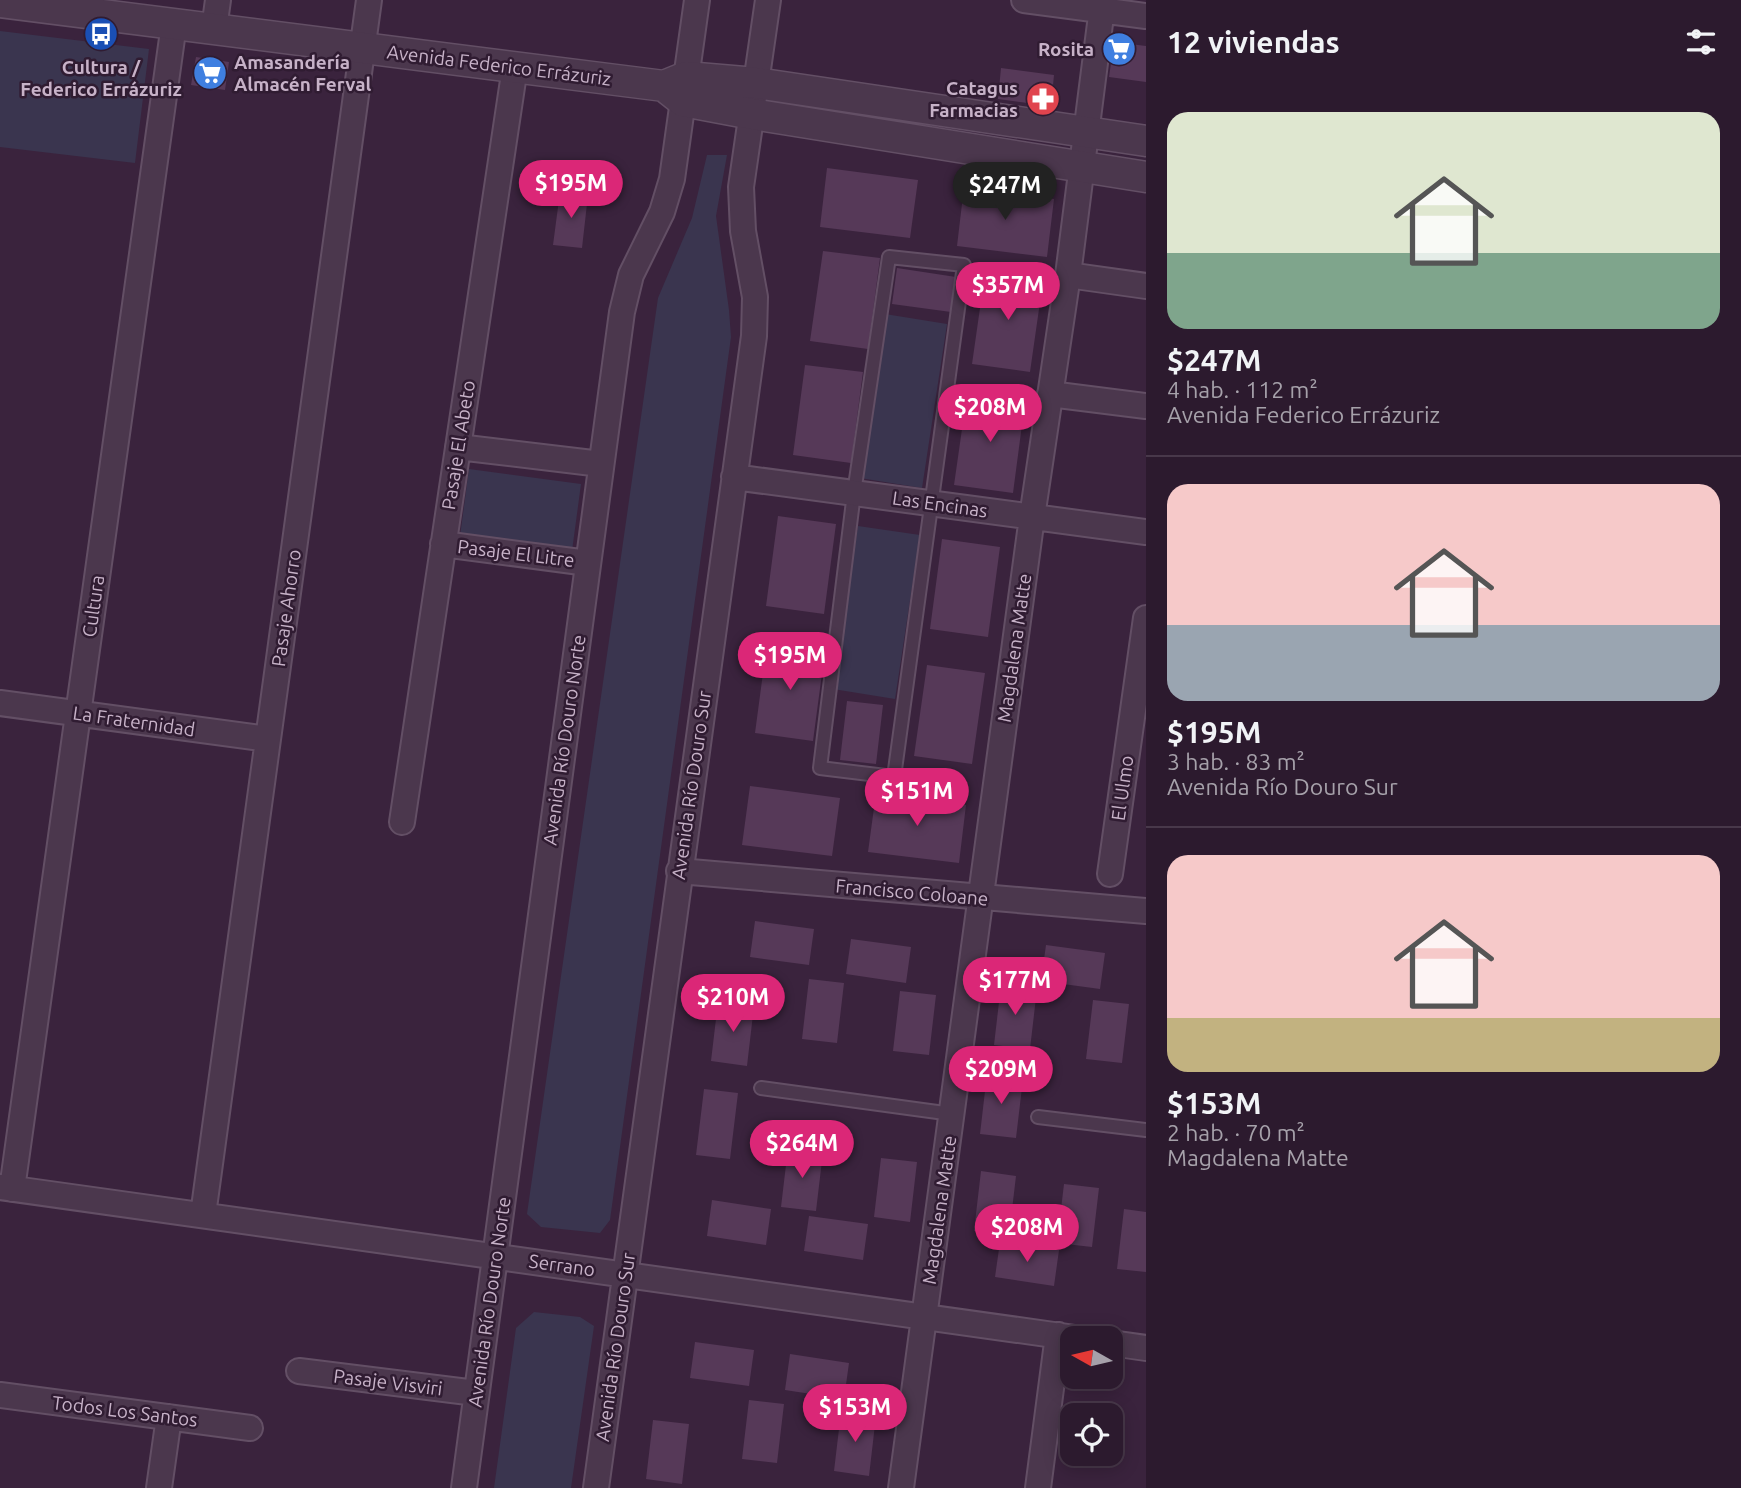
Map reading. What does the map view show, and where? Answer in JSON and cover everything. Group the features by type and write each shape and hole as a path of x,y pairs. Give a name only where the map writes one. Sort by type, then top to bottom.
{"street":[{"name":"Pasaje Ahorro","path":"203,1215 369,0"},
{"name":"Avenida Río Douro Norte","path":"464,1488 624,299 631,275 668,194 675,163 678,88 697,0"},
{"name":"Avenida Río Douro Sur","path":"596,1488 756,317 741,207 743,168 768,0"},
{"path":"1024,0 1102,5 1146,16"},
{"name":"Avenida Federico Errázuriz","path":"0,2 54,4 174,24 216,14 363,48 678,88 756,83 1146,141"},
{"name":"Magdalena Matte","path":"901,1488 1032,517 1068,275 1102,5"},
{"name":"Cultura","path":"6,1188 78,714 174,24"},
{"name":"Pasaje El Abeto","path":"402,822 515,67"},
{"name":"Avenida Federico Errázuriz","path":"678,88 752,114 1146,177"},
{"path":"1068,275 1146,286"},
{"path":"1050,394 1146,406"},
{"path":"458,447 601,464"},
{"name":"Las Encinas","path":"734,477 1146,532"},
{"name":"Pasaje El Litre","path":"443,544 588,563"},
{"name":"El Ulmo","path":"1110,874 1146,618"},
{"name":"La Fraternidad","path":"0,703 268,739"},
{"name":"Francisco Coloane","path":"679,871 1146,911"},
{"name":"Serrano","path":"6,1188 1060,1336"},
{"path":"1124,1345 1146,1348"},
{"name":"Pasaje Visviri","path":"299,1371 476,1393"},
{"path":"1038,1488 1060,1384"},
{"name":"Todos Los Santos","path":"0,1395 250,1428"},
{"path":"159,1488 169,1417"}],"lane":[{"path":"889,257 964,265 894,777 820,768 854,493 889,257"},
{"path":"761,1088 952,1114"},
{"path":"1038,1117 1146,1130"}],"shaded area":[{"path":"0,31 149,49 135,163 0,147"},
{"path":"707,155 727,155 716,216 731,337 610,1220 600,1233 541,1227 527,1214 658,298 692,218"},
{"path":"885,314 947,324 922,488 860,478"},
{"path":"469,469 581,484 572,551 460,536"},
{"path":"858,526 920,535 895,699 833,689"},
{"path":"534,1312 580,1317 594,1326 571,1488 494,1488 516,1328"}],"building":[{"path":"1114,42 1146,46 1146,82 1109,77"},
{"name":"Amasandería Almacén Ferval","path":"196,57 229,62 225,90 191,85"},
{"path":"1001,68 1054,75 1051,106 998,99"},
{"path":"827,168 918,180 910,238 820,227"},
{"path":"964,187 1054,199 1047,257 957,246"},
{"path":"560,192 588,195 582,248 553,245"},
{"path":"823,251 880,258 868,349 810,341"},
{"path":"897,268 956,277 951,312 892,304"},
{"path":"985,273 1043,281 1030,372 972,364"},
{"path":"805,365 863,372 851,463 793,455"},
{"path":"967,394 1025,402 1013,493 954,485"},
{"path":"778,516 836,524 824,614 766,606"},
{"path":"942,539 1000,547 988,637 930,629"},
{"path":"767,643 825,651 813,741 755,733"},
{"path":"927,665 985,673 972,764 914,756"},
{"path":"847,701 883,705 876,764 840,760"},
{"path":"750,786 840,798 832,856 742,845"},
{"path":"876,793 966,805 959,863 868,852"},
{"path":"755,921 814,929 809,965 750,957"},
{"path":"851,939 911,947 906,983 846,974"},
{"path":"1046,945 1105,953 1100,989 1041,981"},
{"path":"809,979 844,983 837,1043 802,1039"},
{"path":"1001,985 1037,989 1030,1049 994,1045"},
{"path":"900,991 936,995 929,1055 893,1051"},
{"path":"1093,1000 1129,1004 1122,1063 1086,1059"},
{"path":"718,1002 754,1006 747,1066 711,1061"},
{"path":"987,1074 1023,1079 1016,1138 980,1134"},
{"path":"704,1089 738,1093 730,1159 696,1155"},
{"path":"788,1148 823,1152 816,1211 781,1207"},
{"path":"881,1158 917,1162 910,1222 874,1217"},
{"path":"981,1171 1016,1176 1009,1235 974,1231"},
{"path":"1064,1184 1099,1188 1092,1247 1057,1243"},
{"path":"712,1200 771,1209 766,1245 707,1236"},
{"path":"1124,1209 1146,1212 1146,1272 1117,1269"},
{"path":"809,1216 868,1224 863,1260 804,1251"},
{"path":"1000,1242 1059,1250 1054,1286 995,1277"},
{"path":"695,1342 754,1350 749,1386 690,1378"},
{"path":"790,1354 849,1363 844,1399 785,1390"},
{"path":"749,1400 784,1404 777,1463 742,1459"},
{"path":"841,1412 876,1416 869,1476 834,1471"},
{"path":"653,1420 689,1424 682,1484 646,1479"}],"place":[{"name":"Cultura / Federico Errázuriz","path":"101,34"},
{"name":"Rosita","path":"1119,49"},
{"name":"Amasandería Almacén Ferval","path":"210,73"},
{"name":"Catagus Farmacias","path":"1043,99"}]}
